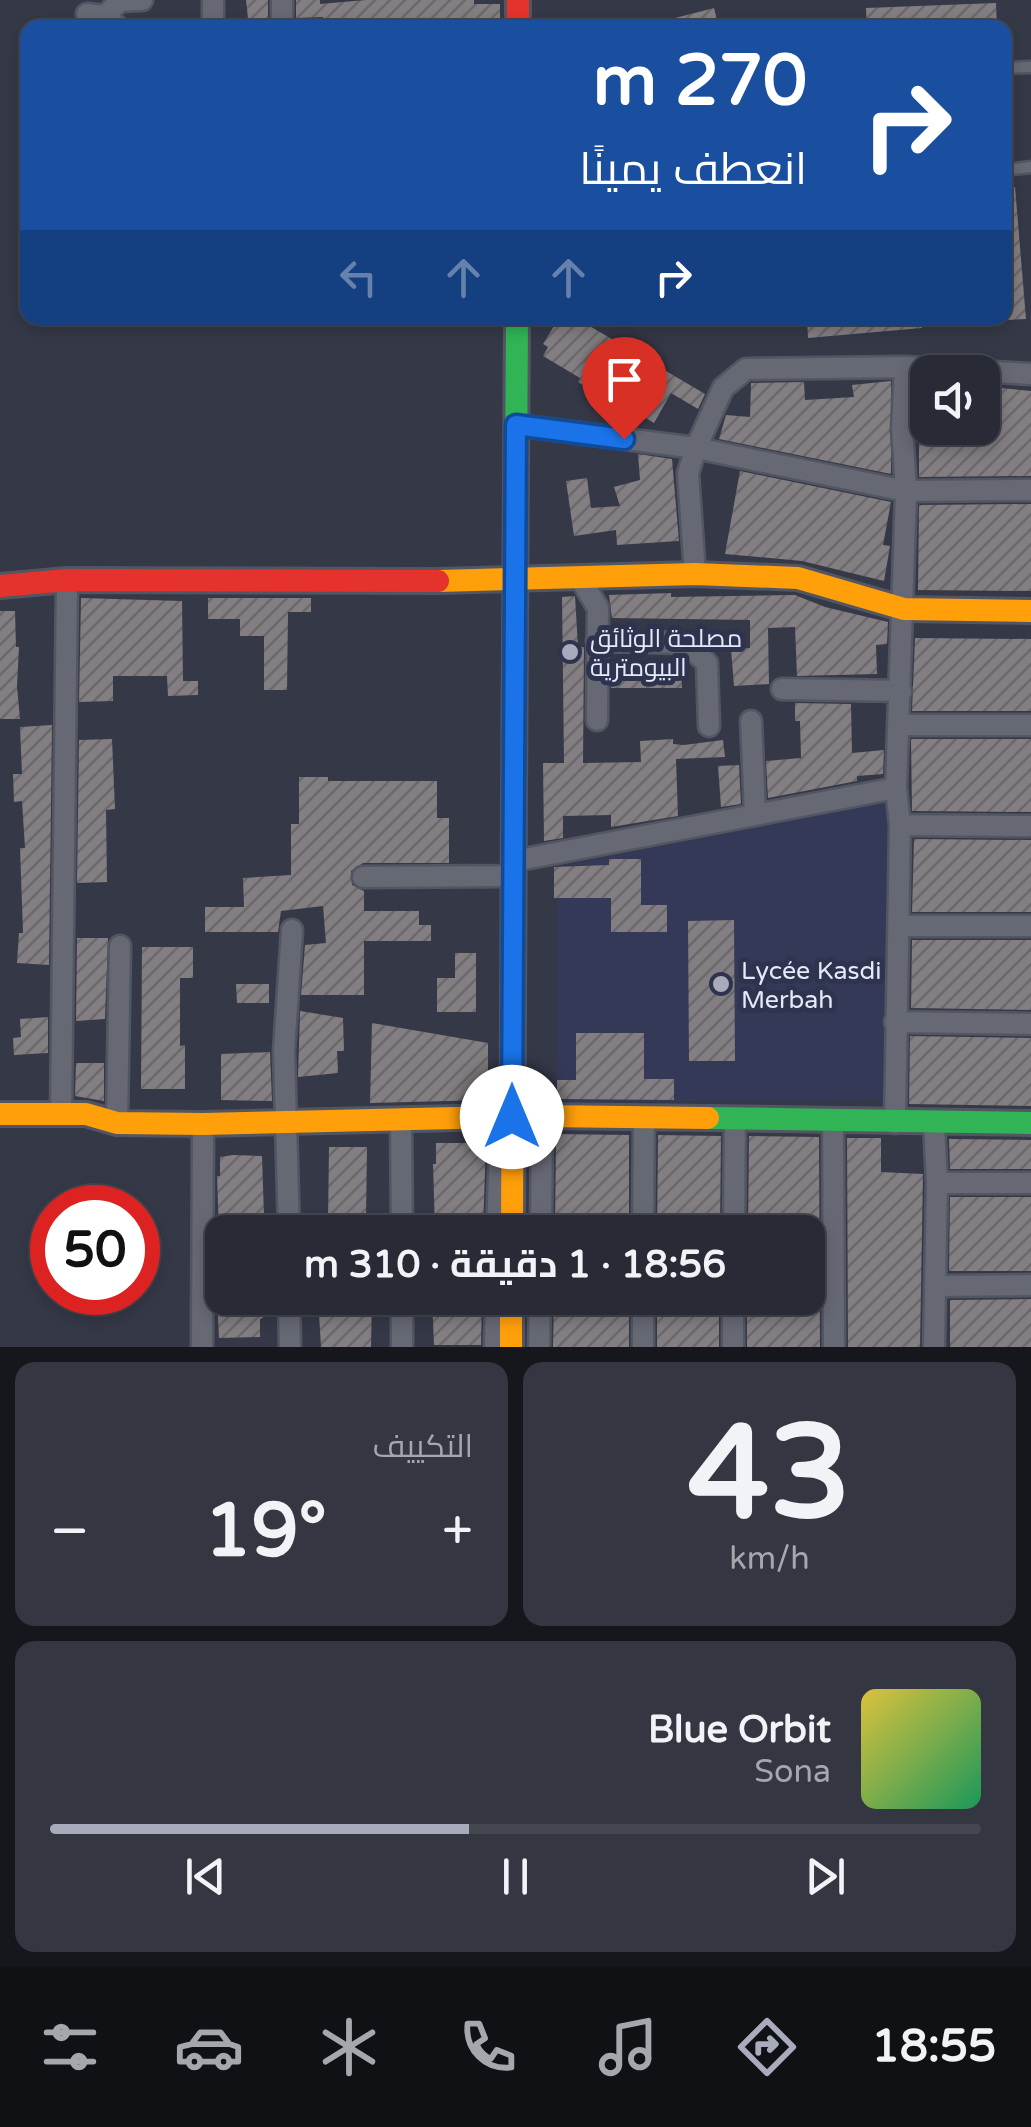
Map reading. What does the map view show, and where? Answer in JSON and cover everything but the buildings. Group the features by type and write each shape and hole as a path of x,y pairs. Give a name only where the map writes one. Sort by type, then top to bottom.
{"street":[{"path":"97,17 120,1 142,0"},
{"path":"498,1215 507,1117 514,868 516,325"},
{"path":"695,574 688,473 723,388 746,369 905,366 1031,374"},
{"path":"895,1122 900,825 896,788 904,609 905,366"},
{"path":"516,425 696,448 906,491 1031,490"},
{"path":"0,586 67,580 516,581 695,574 798,578 904,609 1031,612"},
{"path":"580,578 598,608 597,720"},
{"path":"61,1115 67,580"},
{"path":"597,640 685,643 706,664 709,726"},
{"path":"782,690 901,691"},
{"path":"751,721 755,813"},
{"path":"900,725 1031,725"},
{"path":"363,876 514,868 755,813 896,788"},
{"path":"900,825 1031,826"},
{"path":"899,926 1031,926"},
{"path":"288,1215 284,1051 292,930"},
{"path":"117,1123 120,946"},
{"path":"895,1022 1031,1024"},
{"path":"0,1114 86,1114 117,1123 203,1124 542,1116 1031,1123"},
{"path":"541,1215 542,1116"},
{"path":"507,1117 511,1215"},
{"path":"643,1215 644,1118"},
{"path":"734,1215 736,1118"},
{"path":"401,1120 402,1215"},
{"path":"833,1122 834,1347"},
{"path":"934,1123 934,1347"},
{"path":"202,1347 203,1124"},
{"path":"937,1183 1031,1184"},
{"path":"936,1286 1031,1285"},
{"path":"289,1315 290,1347"},
{"path":"402,1315 402,1347"},
{"path":"496,1315 496,1347"},
{"path":"511,1315 511,1347"},
{"path":"540,1315 540,1347"},
{"path":"643,1315 643,1347"},
{"path":"732,1347 733,1315"}],"shaded area":[{"name":"Lycée Kasdi Merbah","path":"888,801 883,1100 557,1102 557,867"}],"traffic: fast":[{"path":"514,796 517,325"},
{"path":"708,1118 1031,1123"}],"traffic: slow":[{"path":"438,581 695,574 798,578 904,609 1031,611"},
{"path":"512,1215 514,796"},
{"path":"0,1114 86,1114 117,1123 203,1124 542,1116 708,1118"},
{"path":"511,1315 511,1347"}],"traffic: jam":[{"path":"518,0 518,20"},
{"path":"0,586 67,580 438,581"}],"place":[{"name":"مصلحة الوثائق البيومترية","path":"570,652"},
{"name":"Lycée Kasdi Merbah","path":"721,984"}],"route":[{"path":"512,1117 516,425 624,439"}]}
